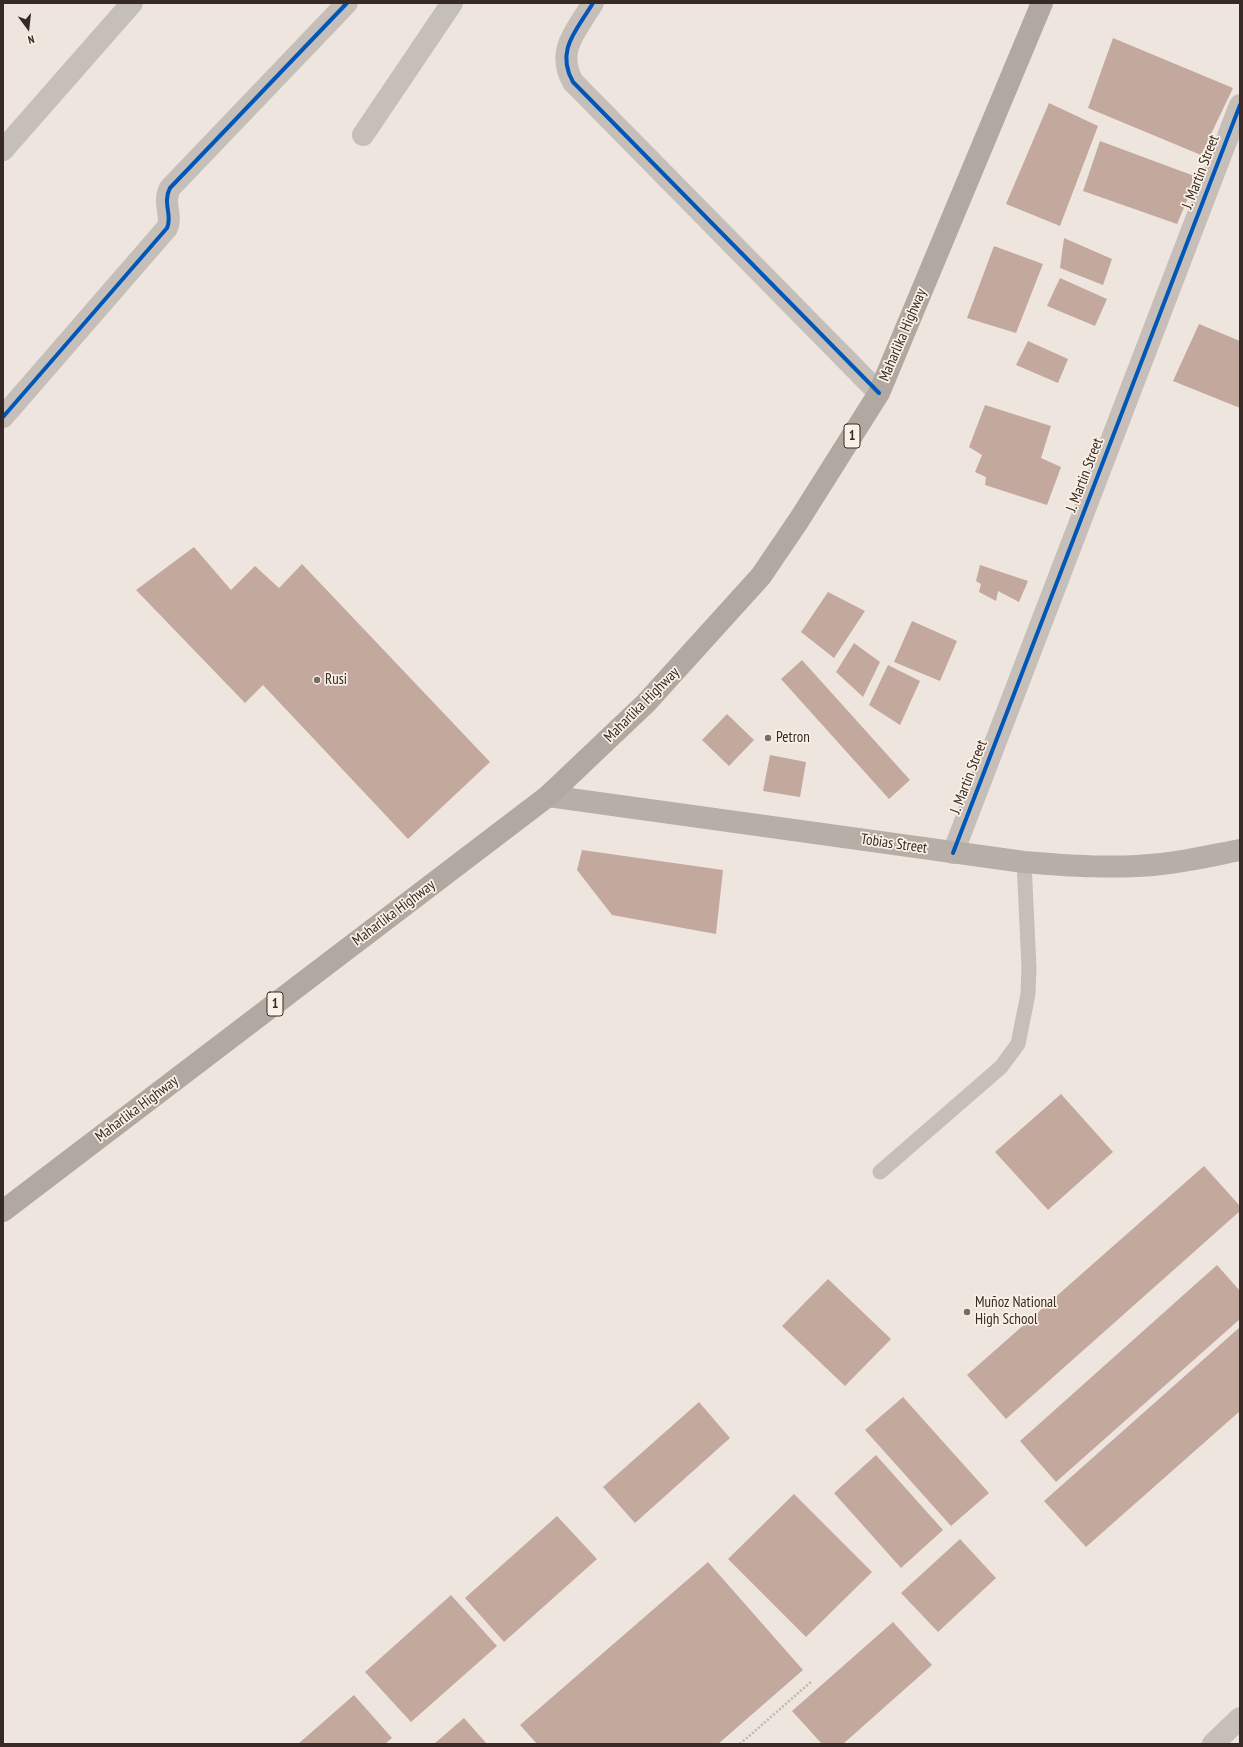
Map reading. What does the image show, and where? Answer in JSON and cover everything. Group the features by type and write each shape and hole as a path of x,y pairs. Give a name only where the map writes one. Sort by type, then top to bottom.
{"highway":[{"name":"Maharlika Highway","path":"3,1211 548,796 646,703 761,576 799,520 879,393 1042,3"}],"main road":[{"name":"Tobias Street","path":"548,796 953,853 1075,867 1117,867 1161,864 1240,850"}],"street":[{"path":"3,150 132,3"},
{"path":"3,417 167,228 169,224 167,195 170,188 347,3"},
{"path":"363,135 452,3"},
{"path":"592,3 567,48 565,56 566,67 573,82 879,393"},
{"name":"J. Martin Street","path":"953,853 1240,105"},
{"path":"1213,1744 1240,1718"}],"lane":[{"path":"880,1172 1001,1068 1018,1044 1027,1000 1029,968 1024,862"}],"path":[{"path":"740,1744 812,1681"}],"building":[{"path":"1113,38 1233,88 1201,155 1088,108"},
{"path":"1049,103 1098,126 1060,226 1006,204"},
{"path":"1100,141 1197,177 1177,224 1083,191"},
{"path":"1064,238 1112,259 1103,285 1060,268"},
{"path":"994,246 1043,264 1016,333 967,318"},
{"path":"1060,278 1107,299 1095,326 1047,306"},
{"path":"1199,324 1240,341 1240,408 1173,381"},
{"path":"1028,341 1068,359 1058,383 1016,365"},
{"path":"985,405 1051,426 1041,458 1061,467 1047,505 985,485 986,477 975,472 982,455 969,447"},
{"path":"194,547 231,590 255,566 279,588 302,564 490,762 408,839 263,685 245,703 136,590"},
{"path":"980,565 1028,581 1019,602 998,591 996,601 979,592 981,584 976,581"},
{"path":"828,592 865,611 834,658 801,632"},
{"path":"912,621 957,641 940,681 894,662"},
{"path":"854,643 880,662 863,697 836,672"},
{"path":"802,660 910,780 889,799 781,679"},
{"path":"888,665 920,681 900,725 869,705"},
{"path":"727,714 754,740 729,766 702,740"},
{"path":"770,755 806,762 800,797 763,791"},
{"path":"582,850 723,870 716,934 612,915 577,870"},
{"path":"1061,1094 1113,1152 1048,1210 995,1152"},
{"path":"1204,1166 1240,1206 1240,1211 1006,1419 967,1375"},
{"path":"1217,1265 1240,1291 1240,1319 1056,1482 1020,1441"},
{"path":"828,1279 891,1339 845,1386 782,1326"},
{"path":"1240,1327 1240,1411 1086,1547 1044,1501"},
{"path":"903,1397 989,1493 951,1526 865,1430"},
{"path":"699,1402 730,1438 635,1523 603,1487"},
{"path":"876,1455 943,1530 901,1568 834,1493"},
{"path":"794,1494 872,1572 806,1637 728,1559"},
{"path":"557,1516 597,1559 504,1642 465,1598"},
{"path":"960,1539 996,1578 938,1632 901,1593"},
{"path":"708,1562 803,1670 718,1744 537,1744 520,1725"},
{"path":"451,1595 497,1646 411,1722 365,1672"},
{"path":"893,1622 932,1665 843,1744 822,1744 792,1711"},
{"path":"354,1695 392,1738 385,1744 298,1744"},
{"path":"464,1718 487,1744 434,1744"}],"cycle path":[{"path":"3,417 167,228 169,223 167,199 170,188 347,3"},
{"path":"593,3 575,31 567,50 566,60 568,71 573,82 879,393"},
{"path":"953,853 1240,105"}],"place":[{"name":"Rusi","path":"317,680"},
{"name":"Petron","path":"768,738"},
{"name":"Muñoz National High School","path":"967,1312"}]}
